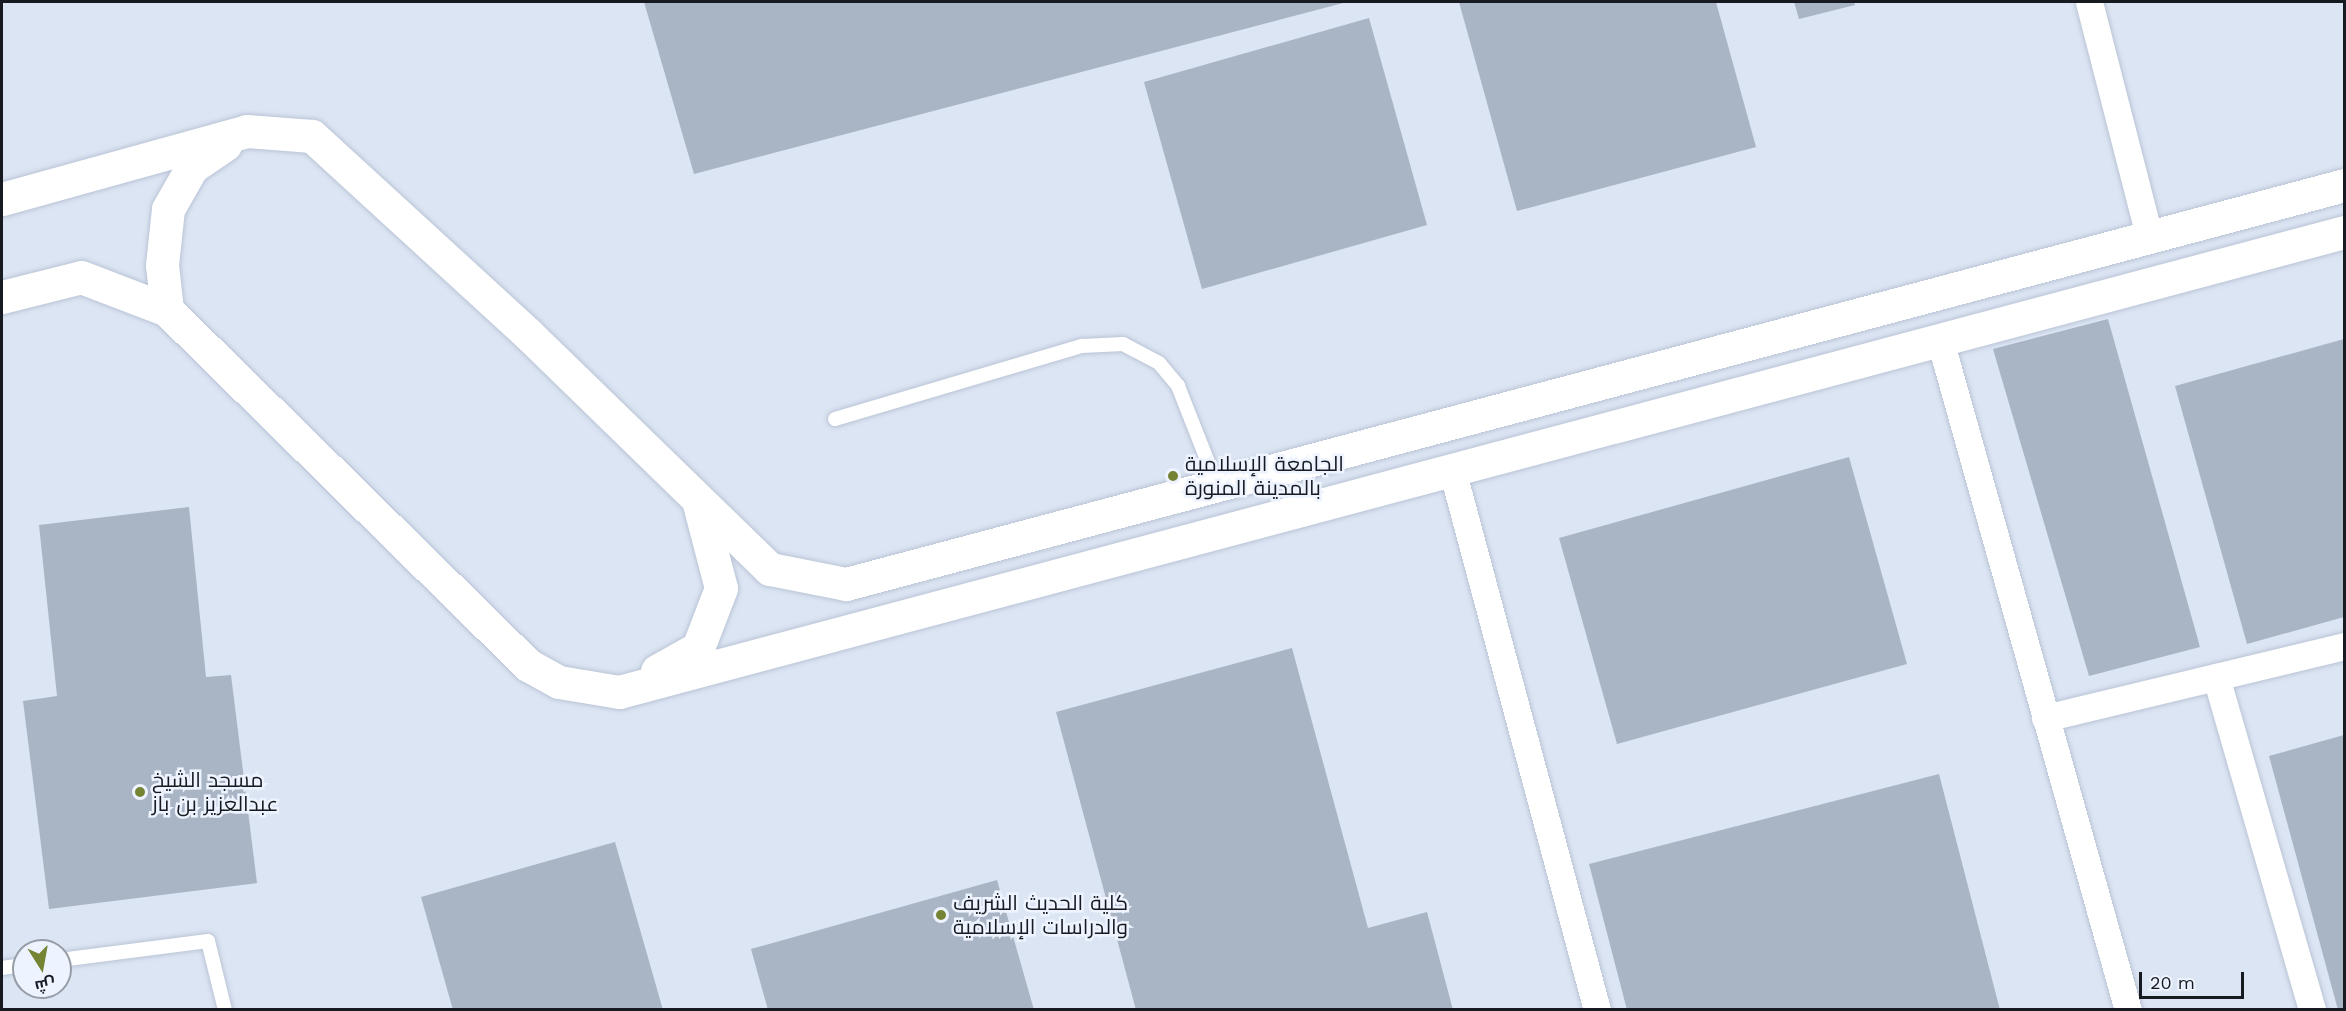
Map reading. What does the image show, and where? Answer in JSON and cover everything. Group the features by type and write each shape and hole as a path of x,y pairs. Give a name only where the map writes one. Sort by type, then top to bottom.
{"main road":[{"path":"2,199 246,131 312,136 528,334 699,504 770,569 846,584 2344,185"},
{"path":"167,310 162,265 168,209 192,167 246,131"},
{"path":"2,297 81,277 167,310 528,665 559,682 619,692 1453,473 2344,232"},
{"path":"619,692 698,648 721,588 699,504"}],"street":[{"path":"2089,2 2149,236"},
{"path":"1940,340 2128,1010"},
{"path":"1453,473 1597,1010"},
{"path":"2045,718 2344,646"},
{"path":"2216,677 2312,1010"}],"lane":[{"path":"835,419 1082,346 1123,344 1159,363 1178,386 1217,485"},
{"path":"72,958 208,941 225,1010"}],"shaded area":[{"name":"الجامعة الإسلامية بالمدينة المنورة","path":"2,2 2344,2 2344,1009 2,1010"}],"building":[{"path":"644,2 1347,2 694,174"},
{"path":"1459,2 1716,2 1756,147 1517,211"},
{"path":"1794,2 1854,2 1855,5 1799,19"},
{"path":"1369,18 1427,225 1202,289 1144,82"},
{"path":"2108,319 2200,647 2089,676 1993,349"},
{"path":"2344,339 2344,617 2247,644 2175,386"},
{"path":"1849,457 1907,664 1617,744 1559,538"},
{"name":"مسجد الشيخ عبدالعزيز بن باز","path":"189,507 206,677 231,675 257,883 49,909 23,701 57,696 39,525"},
{"path":"1292,648 1368,928 1427,912 1453,1010 1136,1010 1056,712"},
{"path":"2344,735 2344,1010 2338,1010 2269,756"},
{"path":"1939,774 2000,1010 1627,1010 1589,864"},
{"path":"615,842 663,1010 453,1010 421,897"},
{"name":"كلية الحديث الشريف والدراسات الإسلامية","path":"997,880 1034,1010 768,1010 751,949"}],"place":[{"name":"الجامعة الإسلامية بالمدينة المنورة","path":"1173,476"},
{"name":"مسجد الشيخ عبدالعزيز بن باز","path":"140,792"},
{"name":"كلية الحديث الشريف والدراسات الإسلامية","path":"941,915"}]}
